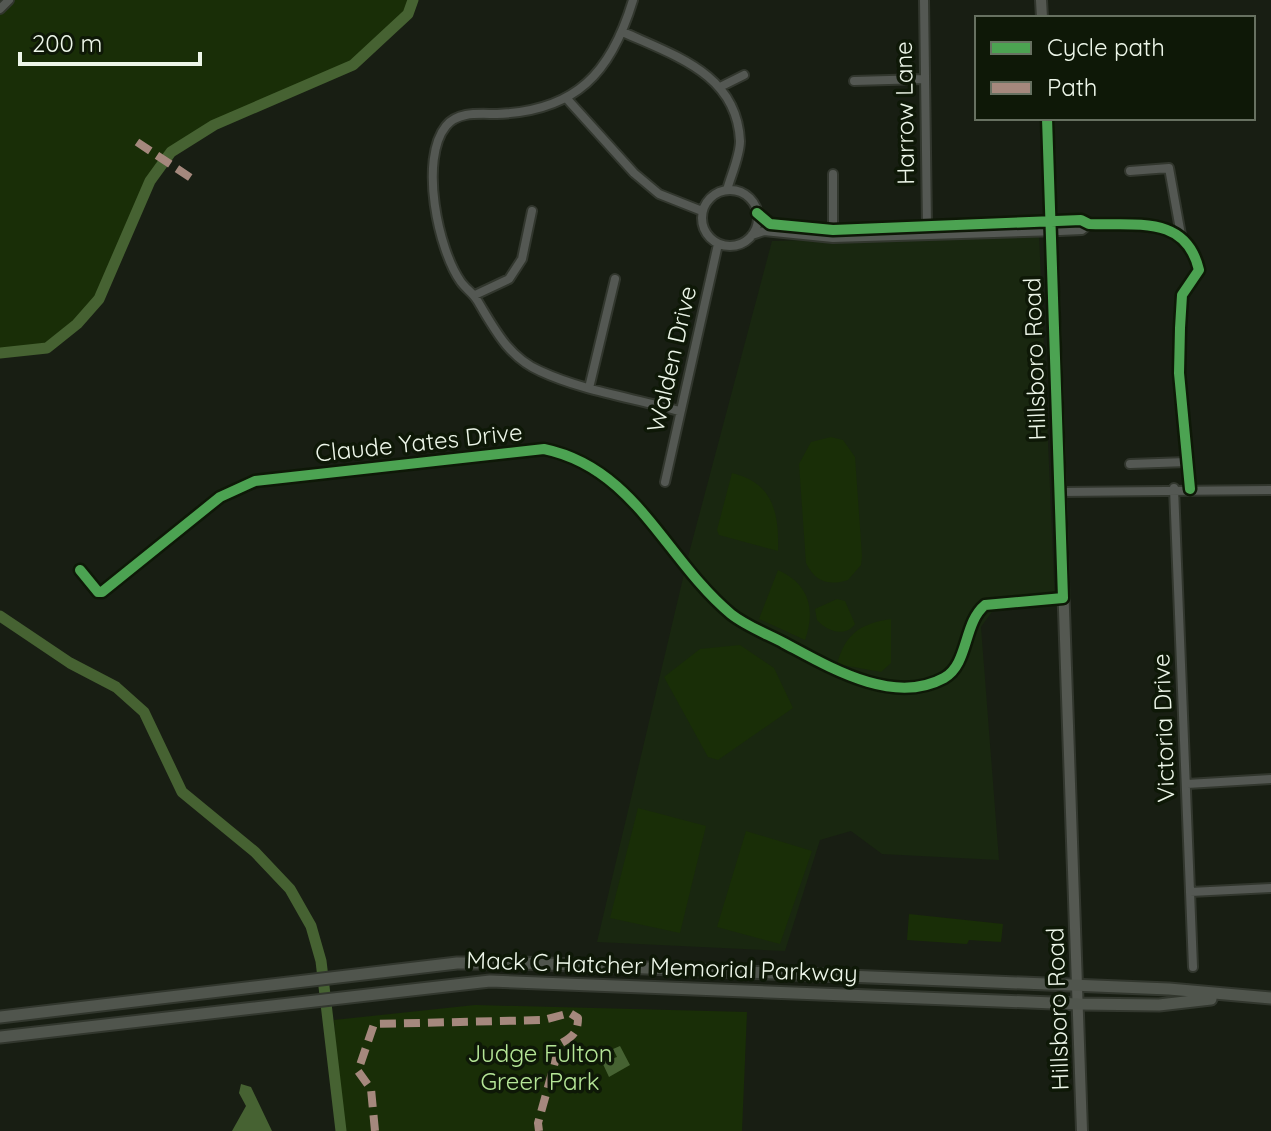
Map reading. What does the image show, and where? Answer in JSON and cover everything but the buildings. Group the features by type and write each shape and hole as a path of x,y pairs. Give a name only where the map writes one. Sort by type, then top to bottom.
{"highway":[{"name":"Mack C Hatcher Memorial Parkway","path":"0,1017 457,963 523,963 1169,989 1267,998"},
{"name":"Mack C Hatcher Memorial Parkway","path":"0,1037 461,982 525,981 1078,1004 1159,1005 1230,997"}],"main road":[{"name":"Hillsboro Road","path":"1047,120 1082,1131"}],"street":[{"path":"0,9 9,0"},
{"path":"633,0 623,32 609,58 568,100 499,114 468,113 446,125 434,156 437,212 442,241 460,281 475,295 499,341 537,370 589,388 679,411"},
{"name":"Harrow Lane","path":"924,0 927,226"},
{"path":"623,32 684,60 722,86 733,107 740,143 727,190"},
{"path":"722,86 744,75"},
{"path":"854,81 924,79"},
{"path":"568,100 634,173 659,194 702,211"},
{"path":"1130,171 1169,168 1181,235"},
{"path":"833,174 833,234"},
{"path":"752,235 757,226 757,213 753,202 743,193 727,190 710,198 702,211 704,230 718,244 734,246 764,231 833,234 1049,226 1082,230 1089,224 1164,227 1181,235 1189,244 1199,270 1182,295 1180,328 1179,373 1190,489"},
{"path":"475,295 509,279 522,259 532,211"},
{"path":"757,213 770,224 833,234 927,226 1012,228"},
{"name":"Walden Drive","path":"665,482 718,244"},
{"path":"589,388 615,279"},
{"name":"Claude Yates Drive","path":"80,570 98,592 102,592 220,497 255,481 544,449 577,458 623,490 646,513 693,576 733,615 858,680 903,685 932,683 946,677 957,664 973,620 985,605 1063,598"},
{"path":"1130,464 1187,462"},
{"path":"1060,492 1174,488 1271,490"},
{"name":"Victoria Drive","path":"1174,488 1193,967"},
{"path":"1187,784 1271,779"},
{"path":"1190,892 1271,888"}],"shaded area":[{"path":"1039,234 1055,604 994,609 981,627 999,860 882,854 851,831 820,840 785,951 597,942 688,557 772,241"},
{"path":"620,1046 630,1065 609,1077 602,1062 617,1057 613,1049"},
{"path":"241,1084 251,1087 272,1131 232,1131 246,1106 239,1093"}],"green space":[{"path":"0,0 413,0 408,14 353,65 214,125 171,152 150,181 99,299 77,324 47,348 0,353"},
{"path":"831,437 843,440 855,457 862,556 861,565 848,580 835,583 818,578 806,563 799,464 811,442"},
{"path":"732,473 757,484 771,502 777,525 778,551 719,535 717,530"},
{"path":"778,570 797,582 807,599 810,618 805,640 759,619"},
{"path":"837,599 845,601 855,624 841,632 831,630 817,620 815,609"},
{"path":"891,619 891,663 881,672 837,664 845,645 856,632"},
{"path":"740,645 774,668 793,708 718,760 708,757 664,677 700,649"},
{"path":"638,808 706,826 680,933 610,918"},
{"path":"746,831 812,851 780,944 717,927"},
{"path":"909,914 1003,924 1001,942 969,940 967,944 907,940"},
{"name":"Judge Fulton Greer Park","path":"475,1005 747,1012 742,1131 341,1131 334,1020"}],"waterway":[{"path":"0,353 47,348 77,324 99,299 150,181 171,152 214,125 353,65 408,14 413,0"},
{"path":"0,616 70,663 116,687 144,712 182,792 255,852 290,889 311,926 321,961 341,1131"}],"marked path":[{"path":"137,142 194,180"},
{"path":"375,1131 371,1089 358,1071 374,1024 543,1020 570,1013 578,1018 577,1027 571,1037 560,1044 538,1123 539,1131"}],"cycle path":[{"path":"80,570 98,592 102,592 220,497 255,481 544,449 576,459 603,475 647,518 708,592 743,622 821,663 883,686 924,686 944,678 958,663 973,622 985,605 1063,598 1047,120"},
{"path":"757,213 770,224 833,230 1081,220 1089,224 1141,225 1171,231 1183,239 1199,270 1182,295 1180,328 1179,373 1190,489"}]}
